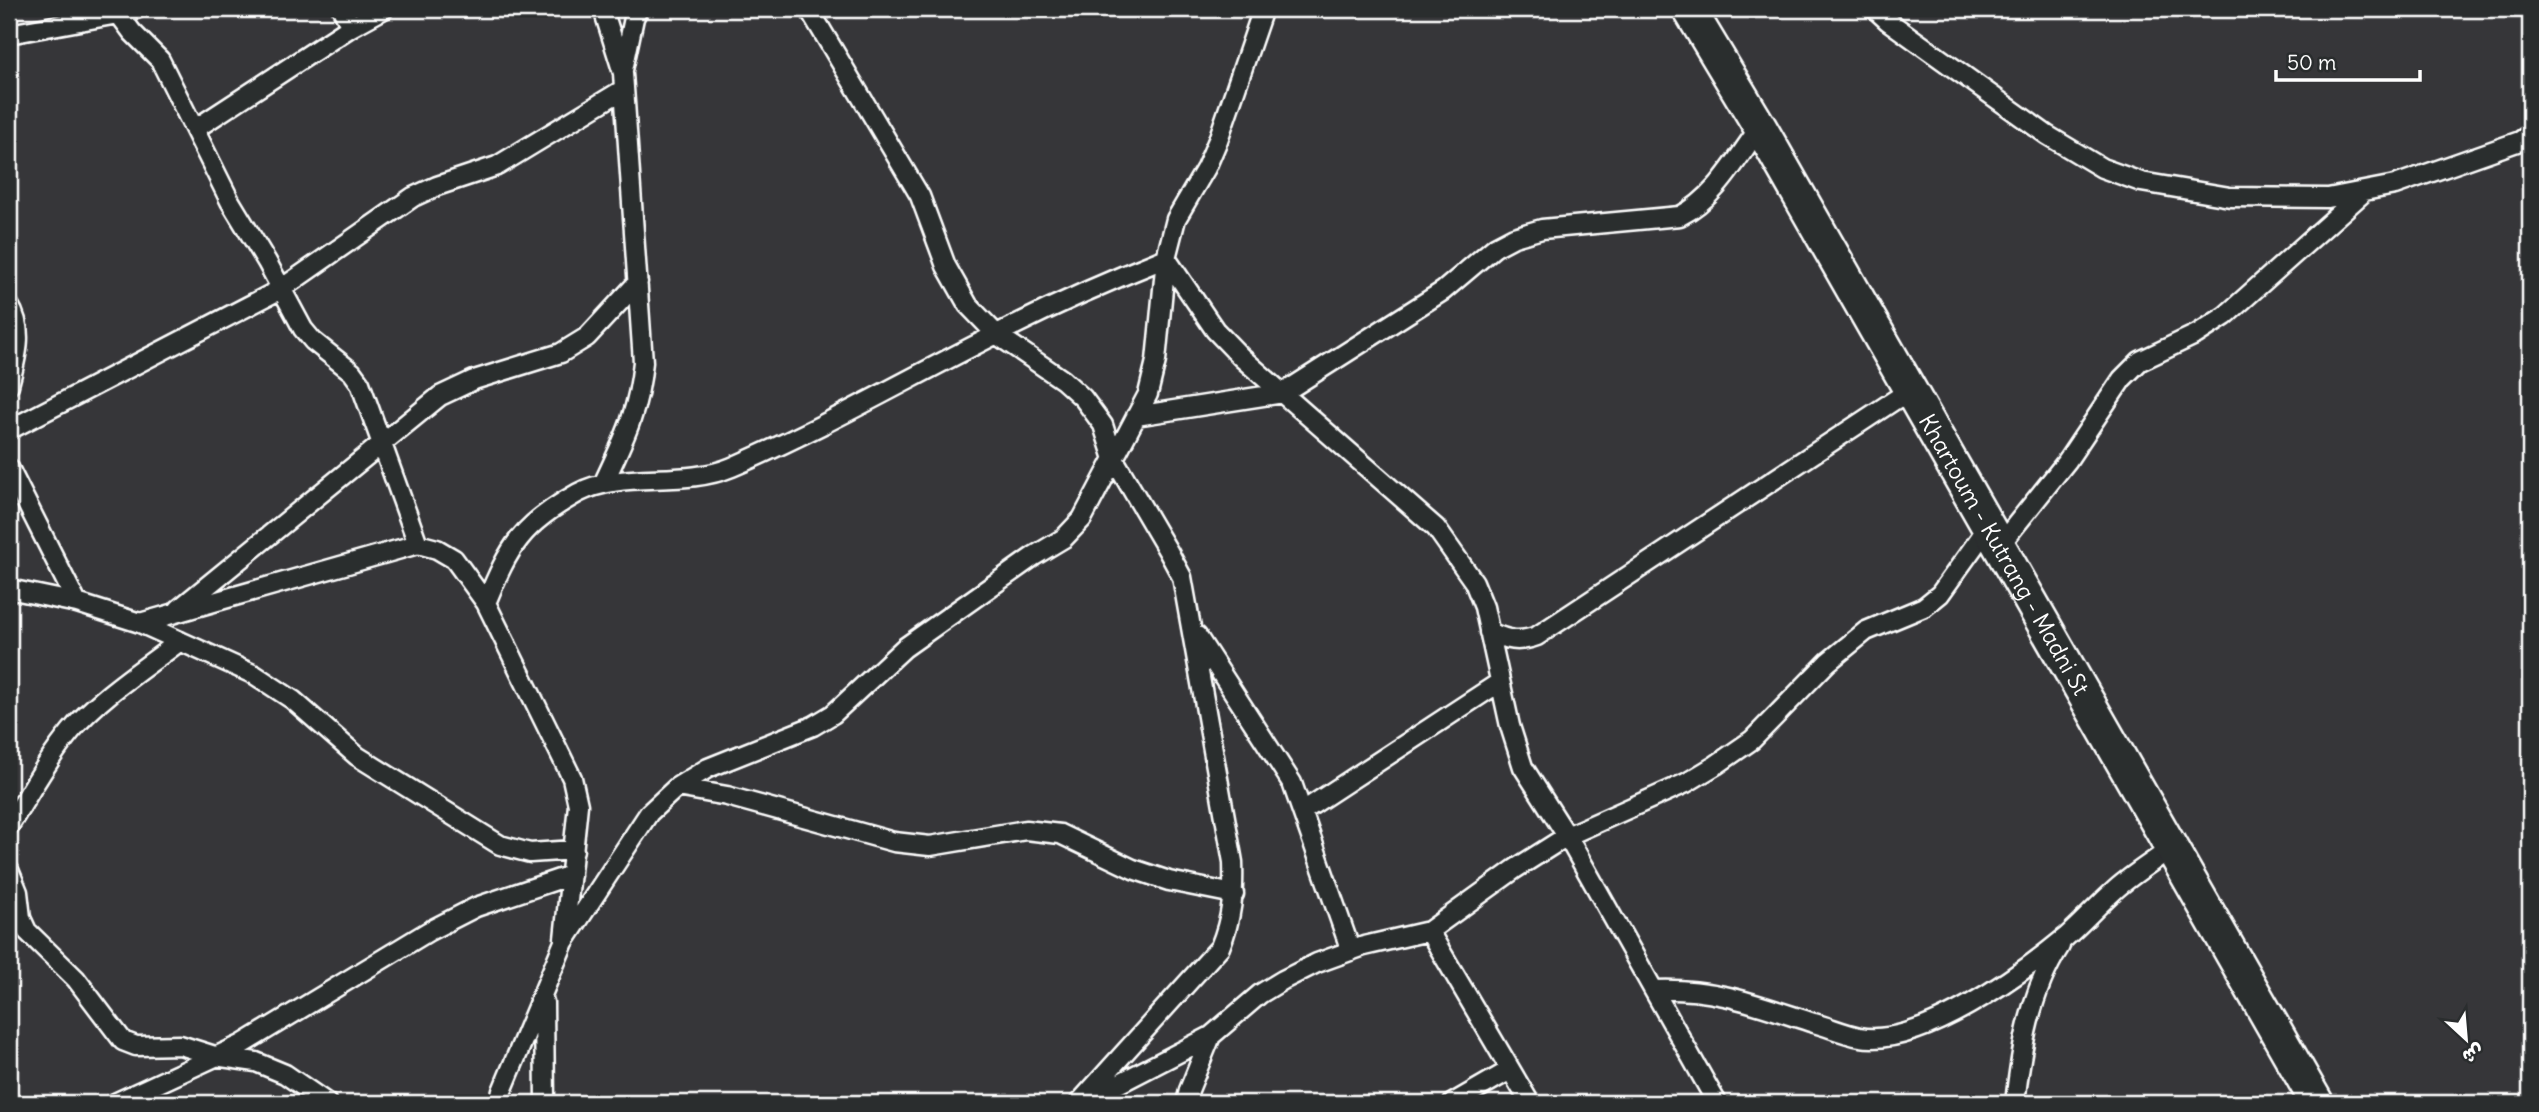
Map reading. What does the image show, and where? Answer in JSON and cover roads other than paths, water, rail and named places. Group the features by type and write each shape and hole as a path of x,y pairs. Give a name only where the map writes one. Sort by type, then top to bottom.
{"highway":[{"name":"Khartoum - Kutrang - Madni St","path":"1689,9 1760,127 2317,1103"}],"street":[{"path":"9,34 136,9"},
{"path":"342,9 351,27"},
{"path":"195,129 351,27 384,9"},
{"path":"603,9 623,81 643,362 640,396 631,426 604,482"},
{"path":"9,430 281,289 413,197 497,166 623,81 638,9"},
{"path":"810,9 920,196 946,267 968,305 996,334 1063,380 1083,398 1103,425 1114,459 1182,577 1233,862 1234,894 1230,923 1220,947 1080,1103"},
{"path":"499,1103 564,943 649,813 677,787 708,768 813,726 833,714 904,649 1034,556 1064,538 1082,519 1148,394 1156,361 1166,258 1176,219 1206,168 1218,140 1263,9"},
{"path":"1875,9 2047,135 2102,168 2141,182 2231,197 2328,198 2395,185 2431,174 2520,141 2530,134"},
{"path":"116,12 160,61 230,201 303,329 313,341 352,372 360,383 418,544"},
{"path":"1136,416 1283,393 1443,291 1496,247 1514,237 1542,229 1680,216 1695,208 1711,193 1760,127"},
{"path":"1080,1103 1211,1036 1260,994 1283,979 1352,951 1429,932 1514,869 1567,836 1686,783 1752,740 1828,662 1866,631 1924,607 1940,594 2067,461 2122,379 2140,361 2197,334 2225,316 2365,191"},
{"path":"486,603 505,558 526,529 549,510 580,492 604,482 698,478 730,468 834,419 1078,294 1166,258"},
{"path":"1166,258 1215,330 1436,528 1474,582 1484,607 1510,726 1523,767 1567,836 1717,1103"},
{"path":"174,614 440,396 474,380 561,353 587,337 638,282"},
{"path":"9,305 17,329 18,351 9,385"},
{"path":"1489,632 1510,641 1523,641 1537,636 1910,390"},
{"path":"9,468 77,603"},
{"path":"140,623 418,544 437,549 454,559 486,603 572,778 578,805 564,943"},
{"path":"9,589 77,603 140,623 256,675 293,700 357,756 500,845 530,853 574,850"},
{"path":"1192,629 1292,783 1352,951"},
{"path":"9,826 72,730 90,711 180,641"},
{"path":"1303,811 1500,682"},
{"path":"677,787 727,796 894,842 930,846 1026,830 1060,834 1133,869 1169,881 1234,894"},
{"path":"1654,990 1681,989 1721,993 1861,1037 1886,1037 1929,1025 1964,1008 2066,937 2117,888 2171,848"},
{"path":"9,870 18,892 21,918 27,931 76,979 123,1041 136,1046 180,1045 215,1056 256,1062 285,1074 327,1103"},
{"path":"115,1103 241,1045 429,931 476,907 571,875"},
{"path":"1429,932 1530,1103"},
{"path":"2015,1103 2034,1002 2046,967 2066,937"},
{"path":"544,995 545,1103"},
{"path":"1186,1103 1211,1036"},
{"path":"1453,1103 1510,1070"}]}
